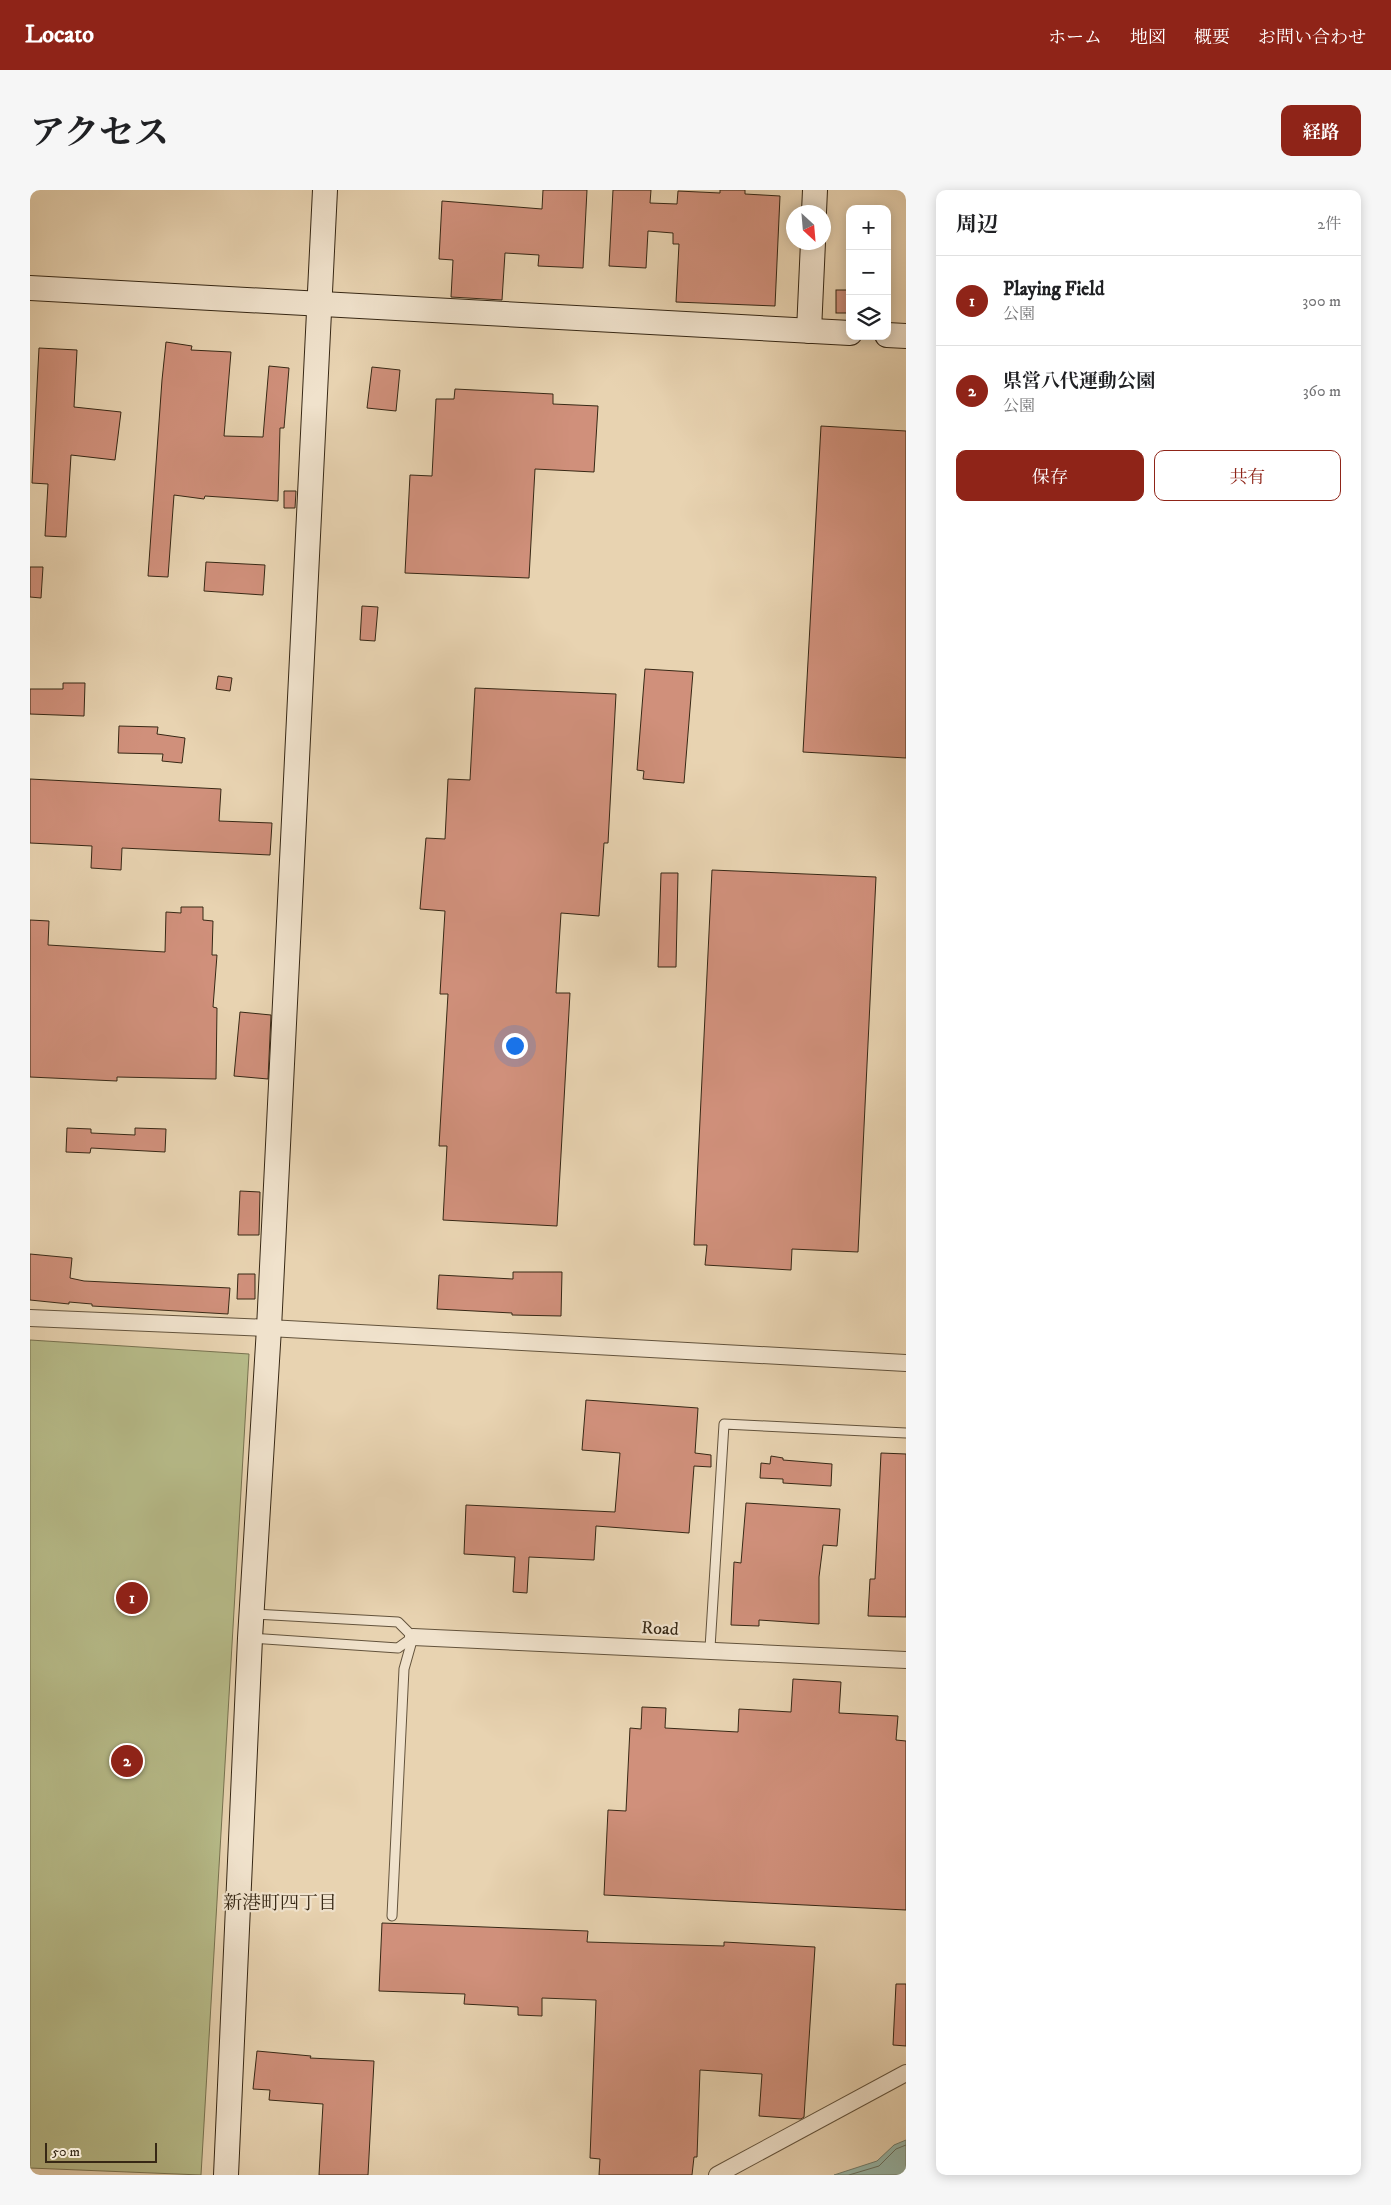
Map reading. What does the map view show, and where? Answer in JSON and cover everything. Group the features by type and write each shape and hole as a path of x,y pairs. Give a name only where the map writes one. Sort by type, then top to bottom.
{"street":[{"path":"226,2175 250,1638 269,1328 325,190"},
{"path":"814,205 815,190"},
{"path":"809,331 813,250"},
{"path":"30,288 846,333"},
{"path":"891,335 906,336"},
{"path":"30,1318 269,1328 906,1363"},
{"name":"Road","path":"413,1637 906,1660"},
{"path":"717,2175 906,2073"}],"lane":[{"path":"710,1648 724,1424 906,1433"},
{"path":"252,1614 398,1622 413,1637"},
{"path":"392,1916 404,1669 413,1637"},
{"path":"250,1638 398,1648 413,1637 710,1648 906,1660"}],"green space":[{"path":"30,1340 249,1354 201,2175 30,2168"}],"water":[{"path":"906,2140 906,2175 834,2175 877,2161 894,2145"}],"building":[{"path":"543,190 587,190 583,268 538,266 539,255 505,253 502,300 451,297 453,260 439,259 442,201 542,209"},
{"path":"613,190 651,190 650,203 677,204 678,191 720,193 720,190 745,190 745,194 780,196 775,306 676,302 679,244 673,244 673,233 648,231 646,268 609,266"},
{"path":"836,290 846,290 846,313 836,313"},
{"path":"166,342 192,346 191,350 231,352 224,436 263,437 269,366 289,368 284,428 280,428 278,501 205,496 204,499 174,495 168,577 148,576"},
{"path":"39,348 77,350 74,407 121,412 115,460 71,455 66,537 45,536 48,484 32,483"},
{"path":"372,367 400,370 396,411 367,408"},
{"path":"455,389 553,394 553,404 598,406 594,472 535,469 529,578 405,573 410,475 432,476 436,399 454,399"},
{"path":"821,426 906,431 906,758 803,752"},
{"path":"284,491 296,491 295,508 284,508"},
{"path":"206,562 265,565 263,595 204,591"},
{"path":"30,567 43,567 41,598 30,597"},
{"path":"362,606 378,607 375,641 360,640"},
{"path":"645,669 693,672 684,783 643,779 644,771 637,770"},
{"path":"218,676 232,678 230,691 216,689"},
{"path":"63,683 85,683 84,716 30,714 30,689 63,689"},
{"path":"475,688 616,694 608,843 604,843 599,916 561,913 556,993 570,993 557,1226 443,1220 447,1146 439,1146 448,994 440,994 445,911 420,909 426,838 445,839 448,779 470,780"},
{"path":"119,726 158,727 157,734 185,738 182,763 162,761 163,754 118,753"},
{"path":"30,779 221,789 219,821 272,823 270,855 122,848 121,870 91,868 92,846 30,843"},
{"path":"712,870 876,877 858,1252 792,1249 791,1270 705,1265 707,1245 694,1245"},
{"path":"661,873 678,873 676,967 658,967"},
{"path":"181,907 203,907 203,920 213,921 212,955 217,955 213,1007 217,1008 216,1079 117,1077 117,1081 30,1077 30,920 49,921 48,945 165,952 166,912 181,913"},
{"path":"240,1012 271,1015 268,1079 234,1076"},
{"path":"67,1128 91,1129 91,1133 135,1135 135,1128 166,1129 165,1152 91,1148 90,1153 66,1152"},
{"path":"240,1191 260,1192 259,1235 238,1235"},
{"path":"30,1254 72,1258 70,1278 84,1281 230,1288 228,1314 92,1306 92,1304 30,1300"},
{"path":"513,1272 562,1272 561,1316 512,1315 512,1313 437,1309 439,1275 513,1279"},
{"path":"238,1274 255,1274 255,1299 237,1299"},
{"path":"586,1400 698,1408 695,1453 711,1455 711,1467 694,1466 689,1533 596,1526 594,1560 529,1557 527,1593 513,1592 515,1557 464,1554 466,1505 615,1512 620,1453 582,1450"},
{"path":"881,1453 906,1454 906,1617 868,1616 870,1579 875,1579"},
{"path":"771,1456 783,1458 783,1460 832,1464 831,1486 783,1483 783,1479 760,1478 761,1463 770,1464"},
{"path":"746,1503 840,1509 837,1546 823,1545 819,1577 819,1624 759,1620 759,1626 731,1625 734,1562 741,1563"},
{"path":"793,1679 841,1682 839,1713 898,1716 896,1740 906,1741 906,1910 604,1895 608,1810 626,1811 630,1728 641,1729 642,1707 666,1708 665,1728 738,1732 739,1709 791,1712"},
{"path":"382,1923 588,1931 587,1942 724,1946 724,1942 815,1947 804,2117 801,2119 759,2116 762,2074 700,2070 697,2157 694,2157 692,2175 599,2175 600,2159 590,2158 596,2000 542,1998 542,2016 518,2015 518,2007 464,2004 465,1994 379,1991"},
{"path":"896,1984 906,1984 906,2046 893,2045"},
{"path":"257,2051 311,2056 310,2058 374,2061 368,2175 319,2175 323,2104 269,2100 270,2090 253,2089"}],"place":[{"name":"Playing Field","path":"132,1598"},
{"name":"県営八代運動公園","path":"127,1761"}],"district":[{"name":"新港町四丁目","path":"280,1903"}]}
